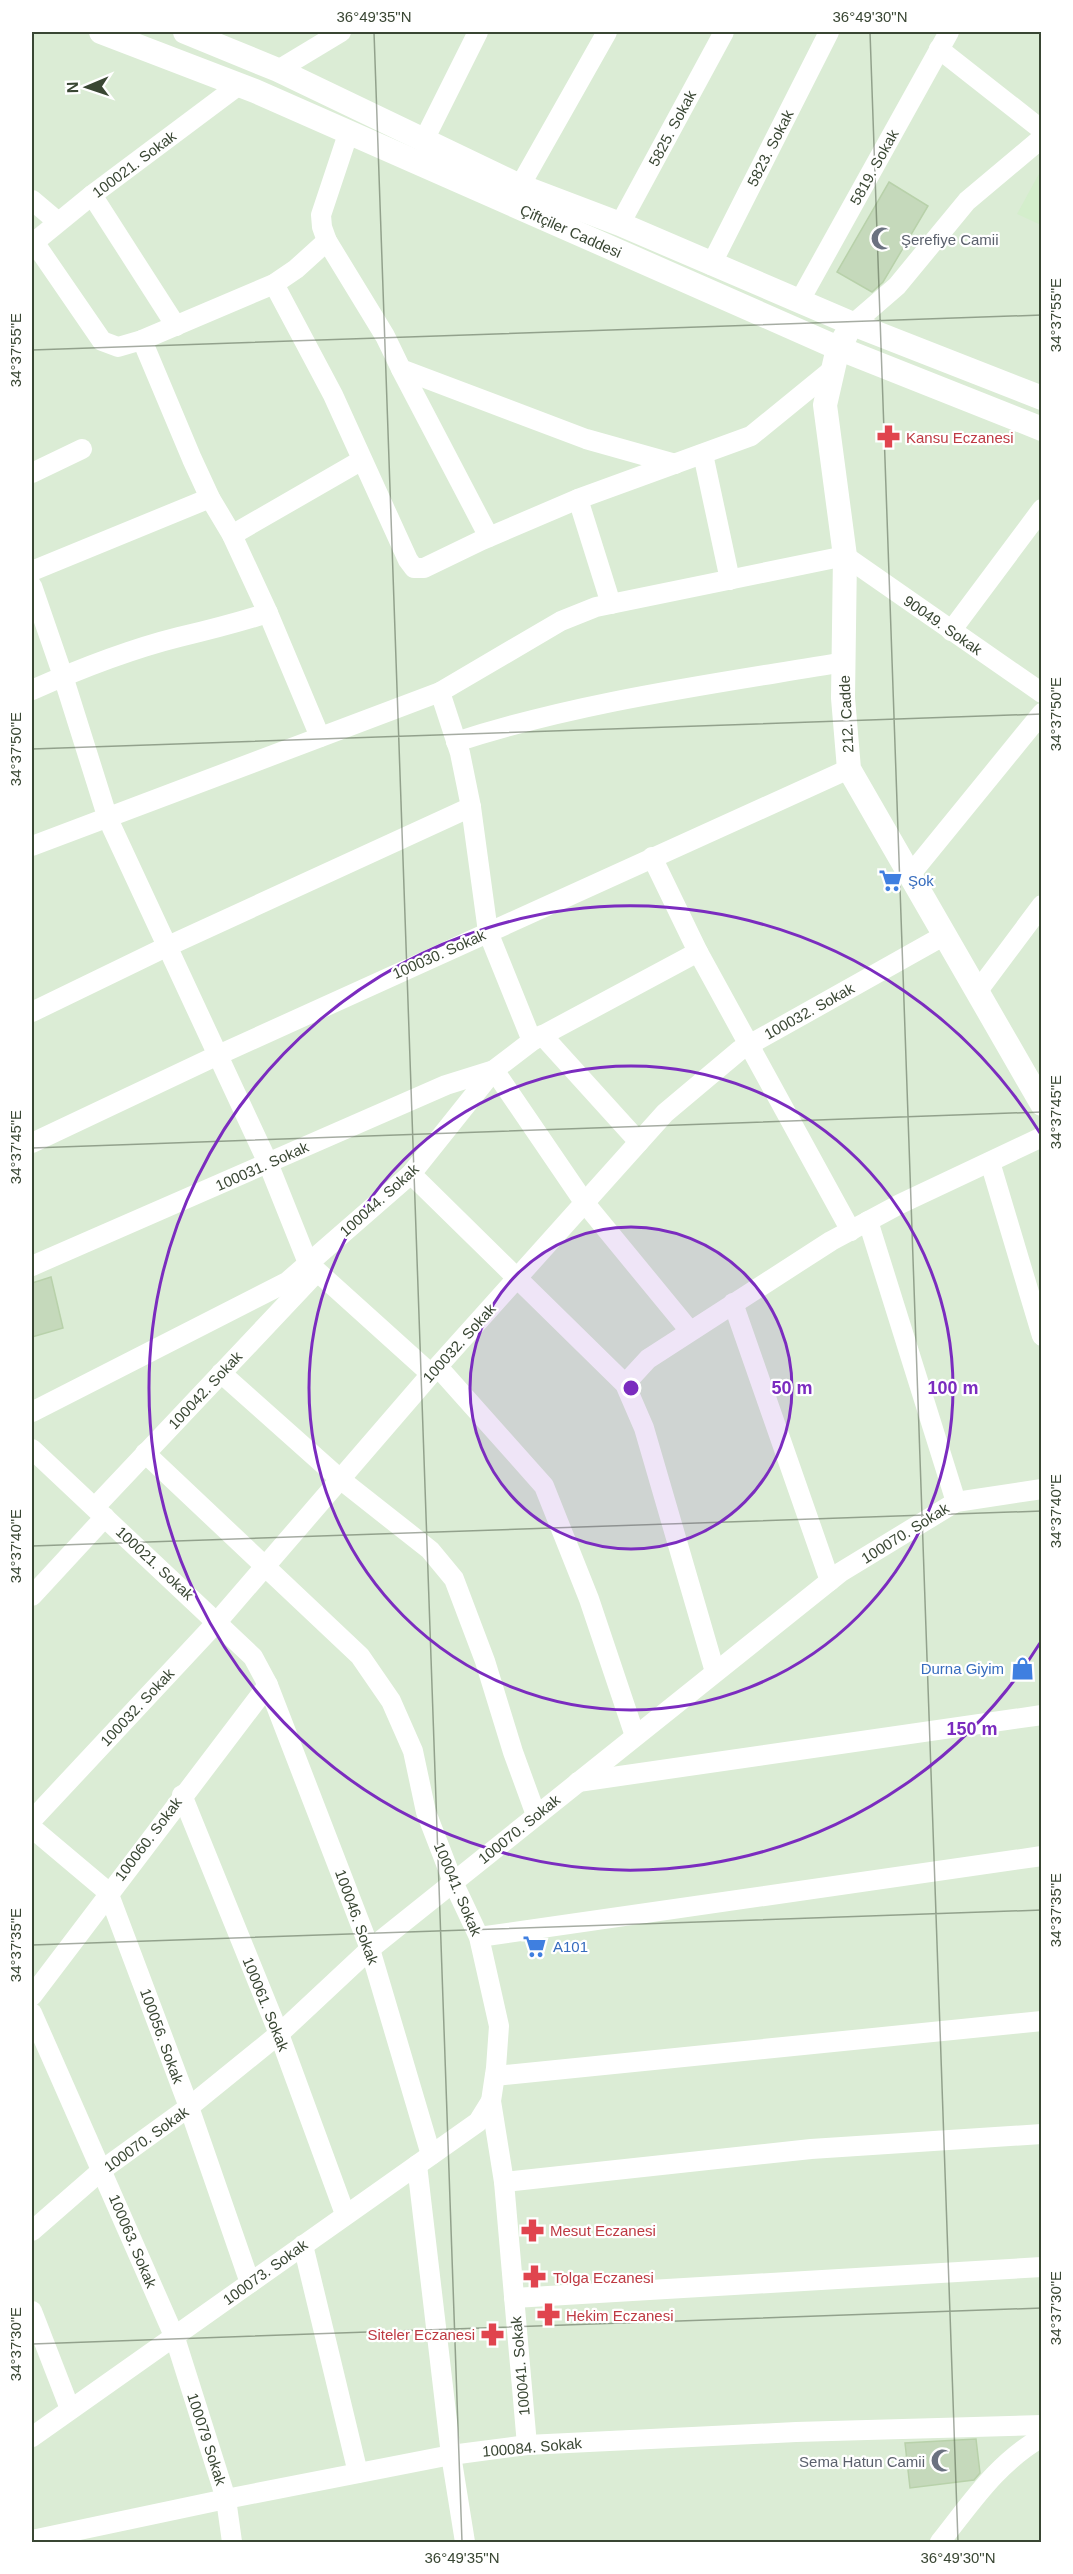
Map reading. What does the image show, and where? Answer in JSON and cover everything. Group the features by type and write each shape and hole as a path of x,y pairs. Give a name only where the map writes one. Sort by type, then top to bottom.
{"street":[{"name":"Çiftçiler Caddesi","path":"101,32 239,86 348,134 835,359 1041,429"},
{"name":"Çiftçiler Caddesi","path":"185,32 278,70 520,186 620,224 799,302 1041,398"},
{"path":"278,70 341,32"},
{"path":"424,140 478,32"},
{"path":"520,186 607,32"},
{"name":"5825. Sokak","path":"620,224 724,32"},
{"name":"5823. Sokak","path":"711,265 829,32"},
{"name":"5819. Sokak","path":"799,302 949,32"},
{"path":"939,49 1041,130"},
{"name":"100021. Sokak","path":"33,243 92,195 239,86"},
{"path":"348,134 321,215 322,227 327,241 385,336 489,537"},
{"path":"274,284 333,395 414,568 424,568 578,499 751,436 835,359 853,324 897,286 967,201 1041,138"},
{"path":"92,195 176,326"},
{"path":"32,200 58,222"},
{"path":"33,243 102,341 118,348 274,284 296,269 327,241"},
{"path":"142,340 210,498 232,535 268,613 320,737"},
{"name":"212. Cadde","path":"835,359 825,405 844,556 843,698 849,769 1041,1104"},
{"path":"401,369 586,438 675,464"},
{"path":"32,473 82,449"},
{"path":"703,454 730,580"},
{"path":"232,535 362,460"},
{"path":"32,571 210,498"},
{"path":"578,499 611,604"},
{"path":"951,631 1041,509"},
{"path":"32,846 440,692 561,621 596,607 844,556"},
{"name":"90049. Sokak","path":"844,556 1041,693"},
{"path":"32,586 108,819 216,1056 268,1163 312,1268 434,1370 544,1485 589,1599 635,1736"},
{"path":"32,690 63,676 178,637 216,629 268,613"},
{"path":"456,742 507,726 617,700 844,662"},
{"path":"440,692 456,742 471,807 488,932 537,1038 639,1142"},
{"path":"910,875 1041,713"},
{"name":"100030. Sokak","path":"32,1143 216,1056 849,769"},
{"path":"32,1012 166,947 471,807"},
{"path":"651,857 698,952 851,1230"},
{"path":"977,992 1041,905"},
{"name":"100032. Sokak","path":"32,1820 217,1622 434,1370 665,1113 749,1045 945,935"},
{"name":"100044. Sokak","path":"32,1412 312,1268 411,1174 494,1070 537,1038 698,952"},
{"path":"494,1070 584,1203 690,1331"},
{"name":"100031. Sokak","path":"32,1266 446,1085 494,1070"},
{"path":"625,1384 648,1359 851,1230 1041,1137"},
{"path":"990,1162 1041,1336"},
{"path":"411,1174 625,1384 644,1428 715,1672"},
{"path":"868,1221 956,1502"},
{"name":"100042. Sokak","path":"32,1596 145,1453 221,1373 312,1268"},
{"path":"733,1303 830,1581"},
{"path":"221,1373 340,1479 430,1550 454,1579 485,1661 513,1752 536,1815"},
{"name":"100021. Sokak","path":"32,1449 253,1657 268,1685"},
{"name":"100041. Sokak","path":"145,1453 360,1656 391,1701 413,1751 426,1812 453,1882 479,1937 499,2026 491,2101 504,2182 527,2445"},
{"name":"100070. Sokak","path":"32,2231 102,2170 189,2107 279,2034 370,1949 830,1581 956,1502 1041,1490"},
{"name":"100060. Sokak","path":"32,1996 108,1892 268,1685"},
{"name":"100046. Sokak","path":"268,1685 370,1949 424,2160 451,2455 465,2542"},
{"path":"578,1782 1041,1715"},
{"name":"100061. Sokak","path":"182,1795 279,2034 345,2214"},
{"path":"32,1828 108,1892"},
{"path":"479,1937 1041,1856"},
{"name":"100056. Sokak","path":"108,1892 189,2107 250,2283"},
{"name":"100063. Sokak","path":"32,2013 175,2338"},
{"path":"495,2076 1041,2022"},
{"name":"100073. Sokak","path":"32,2438 70,2409 175,2338 345,2214 478,2122 491,2101"},
{"path":"504,2182 811,2149 1041,2134"},
{"path":"303,2245 358,2473"},
{"path":"514,2298 1041,2267"},
{"path":"32,2311 70,2409"},
{"name":"100079 Sokak","path":"175,2338 226,2499 232,2542"},
{"name":"100084. Sokak","path":"32,2540 451,2455 527,2445 796,2432 1041,2425"},
{"path":"940,2542 1000,2467 1019,2450 1041,2437"}],"shaded area":[{"path":"32,32 1041,32 1041,2542 32,2542"},
{"path":"1041,170 1041,225 1017,214"}],"building":[{"name":"Şerefiye Camii","path":"889,182 928,206 883,282 872,292 837,272"},
{"path":"51,1277 63,1328 32,1337 32,1283"},
{"name":"Sema Hatun Camii","path":"976,2439 980,2473 974,2480 910,2488 905,2443"}],"place":[{"name":"Şerefiye Camii","path":"883,239"},
{"name":"Kansu Eczanesi","path":"888,437"},
{"name":"Şok","path":"890,880"},
{"name":"Durna Giyim","path":"1022,1668"},
{"name":"A101","path":"535,1946"},
{"name":"Mesut Eczanesi","path":"532,2230"},
{"name":"Tolga Eczanesi","path":"535,2277"},
{"name":"Hekim Eczanesi","path":"548,2315"},
{"name":"Siteler Eczanesi","path":"493,2334"},
{"name":"Sema Hatun Camii","path":"943,2461"}]}
